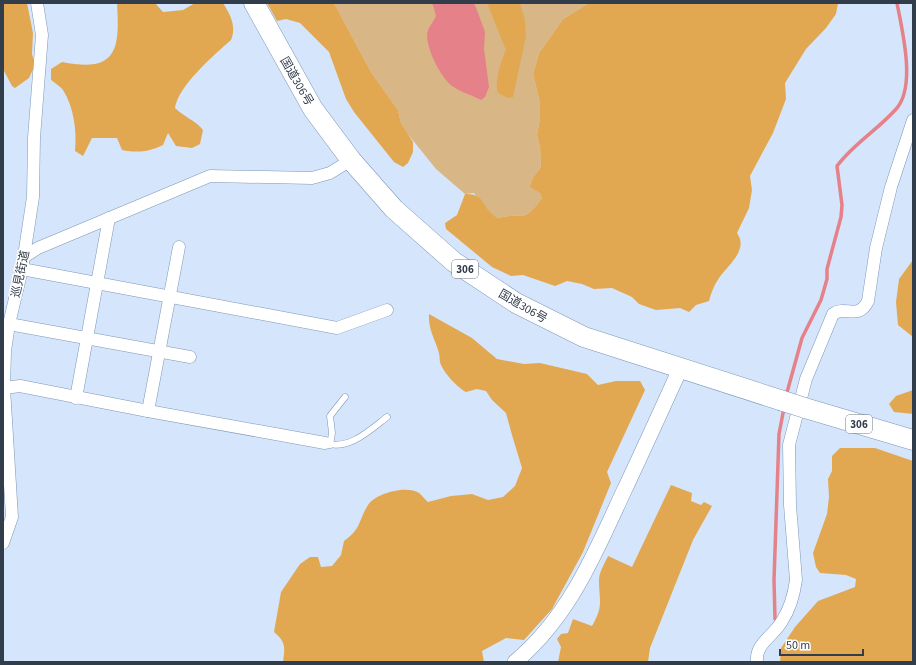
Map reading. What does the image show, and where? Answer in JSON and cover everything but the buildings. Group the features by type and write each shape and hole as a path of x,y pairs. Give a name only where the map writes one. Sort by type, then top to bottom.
{"highway":[{"name":"国道306号","path":"254,3 303,92 350,160 372,186 411,225 454,262 492,288 553,323 584,337 680,369 913,440"}],"street":[{"name":"巡見街道","path":"3,543 12,517 4,388 5,351 9,324 22,269 33,197 34,138 42,49 41,24 37,3"},
{"path":"758,662 758,651 761,645 782,621 795,590 796,580 790,505 789,445 806,379 833,314 840,312 860,311 865,308 868,301 876,248 891,187 913,120"},
{"path":"24,257 38,248 210,176 312,178 330,173 350,160"},
{"path":"76,398 109,218"},
{"path":"148,411 179,247"},
{"path":"22,269 337,328 387,310"},
{"path":"9,324 190,357"},
{"path":"515,662 544,635 565,608 578,586 596,553 680,369"},
{"path":"4,388 20,386 76,398 328,444"}],"lane":[{"path":"345,397 330,416 332,433 328,444 349,444 387,417"}],"shaded area":[{"path":"3,3 27,3 33,33 32,54 35,65 29,78 15,88 12,86 3,69"},
{"path":"117,3 155,3 163,12 183,10 195,3 223,3 226,7 233,25 233,35 231,40 198,71 183,90 175,108 203,130 200,144 192,148 176,146 168,133 163,145 138,152 122,150 117,138 92,138 83,156 75,151 76,136 70,104 63,90 51,80 51,69 62,62 80,65 94,64 104,61 111,54 115,45 117,34"},
{"path":"267,3 334,3 371,72 398,110 401,123 413,142 413,152 408,163 403,167 394,162 354,112 346,99 329,52 300,23 286,19 277,21"},
{"path":"334,3 589,3 563,19 539,53 533,74 540,103 540,117 537,135 540,147 541,167 534,176 542,198 530,212 522,216 506,216 498,218 490,215 474,193 465,194 436,169 407,133 401,123 398,110 371,72"},
{"path":"430,3 473,3 475,5 485,32 484,49 489,87 485,97 481,100 452,86 438,68 430,52 427,36 428,30 436,16 433,5"},
{"path":"487,3 520,3 525,21 526,36 513,97 508,98 498,93 497,78 506,50"},
{"path":"589,3 838,3 836,14 826,28 806,49 785,83 786,99 773,133 750,176 752,190 749,208 737,233 741,245 739,251 732,263 717,281 709,301 696,305 689,312 680,308 656,310 639,304 632,297 612,288 594,289 582,284 567,281 555,286 523,275 511,276 492,267 446,229 445,223 457,215 465,194 477,196 481,199 489,211 498,218 526,215 542,198 540,193 530,187 534,176 541,167 540,147 537,135 540,117 540,103 533,74 539,53 563,19"},
{"path":"913,260 913,337 898,325 896,302 899,279"},
{"path":"429,314 472,338 497,359 524,364 540,363 587,374 598,385 616,381 640,381 645,390 607,472 611,483 583,552 552,609 524,640 506,638 482,651 484,662 283,662 284,645 281,639 274,632 281,592 300,564 310,557 318,557 321,567 332,566 341,555 344,541 357,528 368,505 372,501 384,494 400,490 419,493 428,502 451,496 472,494 488,500 503,497 515,486 522,468 506,413 492,400 486,391 477,389 466,392 456,384 443,369 440,364 439,353 431,329"},
{"path":"913,390 913,414 894,412 889,404 896,396"},
{"path":"840,448 875,448 913,461 913,662 780,662 781,648 795,627 818,601 855,587 856,579 846,575 820,573 816,567 813,553 827,514 829,497 828,479 832,471 832,456"},
{"path":"671,485 692,493 691,501 701,505 704,502 712,506 693,540 650,648 648,662 558,662 561,647 557,639 561,634 568,633 573,619 592,626 596,619 600,603 599,577 608,556 632,567"}],"waterway":[{"path":"786,396 802,338 821,300 827,279 827,269 841,217 842,205 837,166 851,150 890,116 903,98 907,72 904,42 897,3"},
{"path":"775,619 774,580 779,434 784,408"}]}
